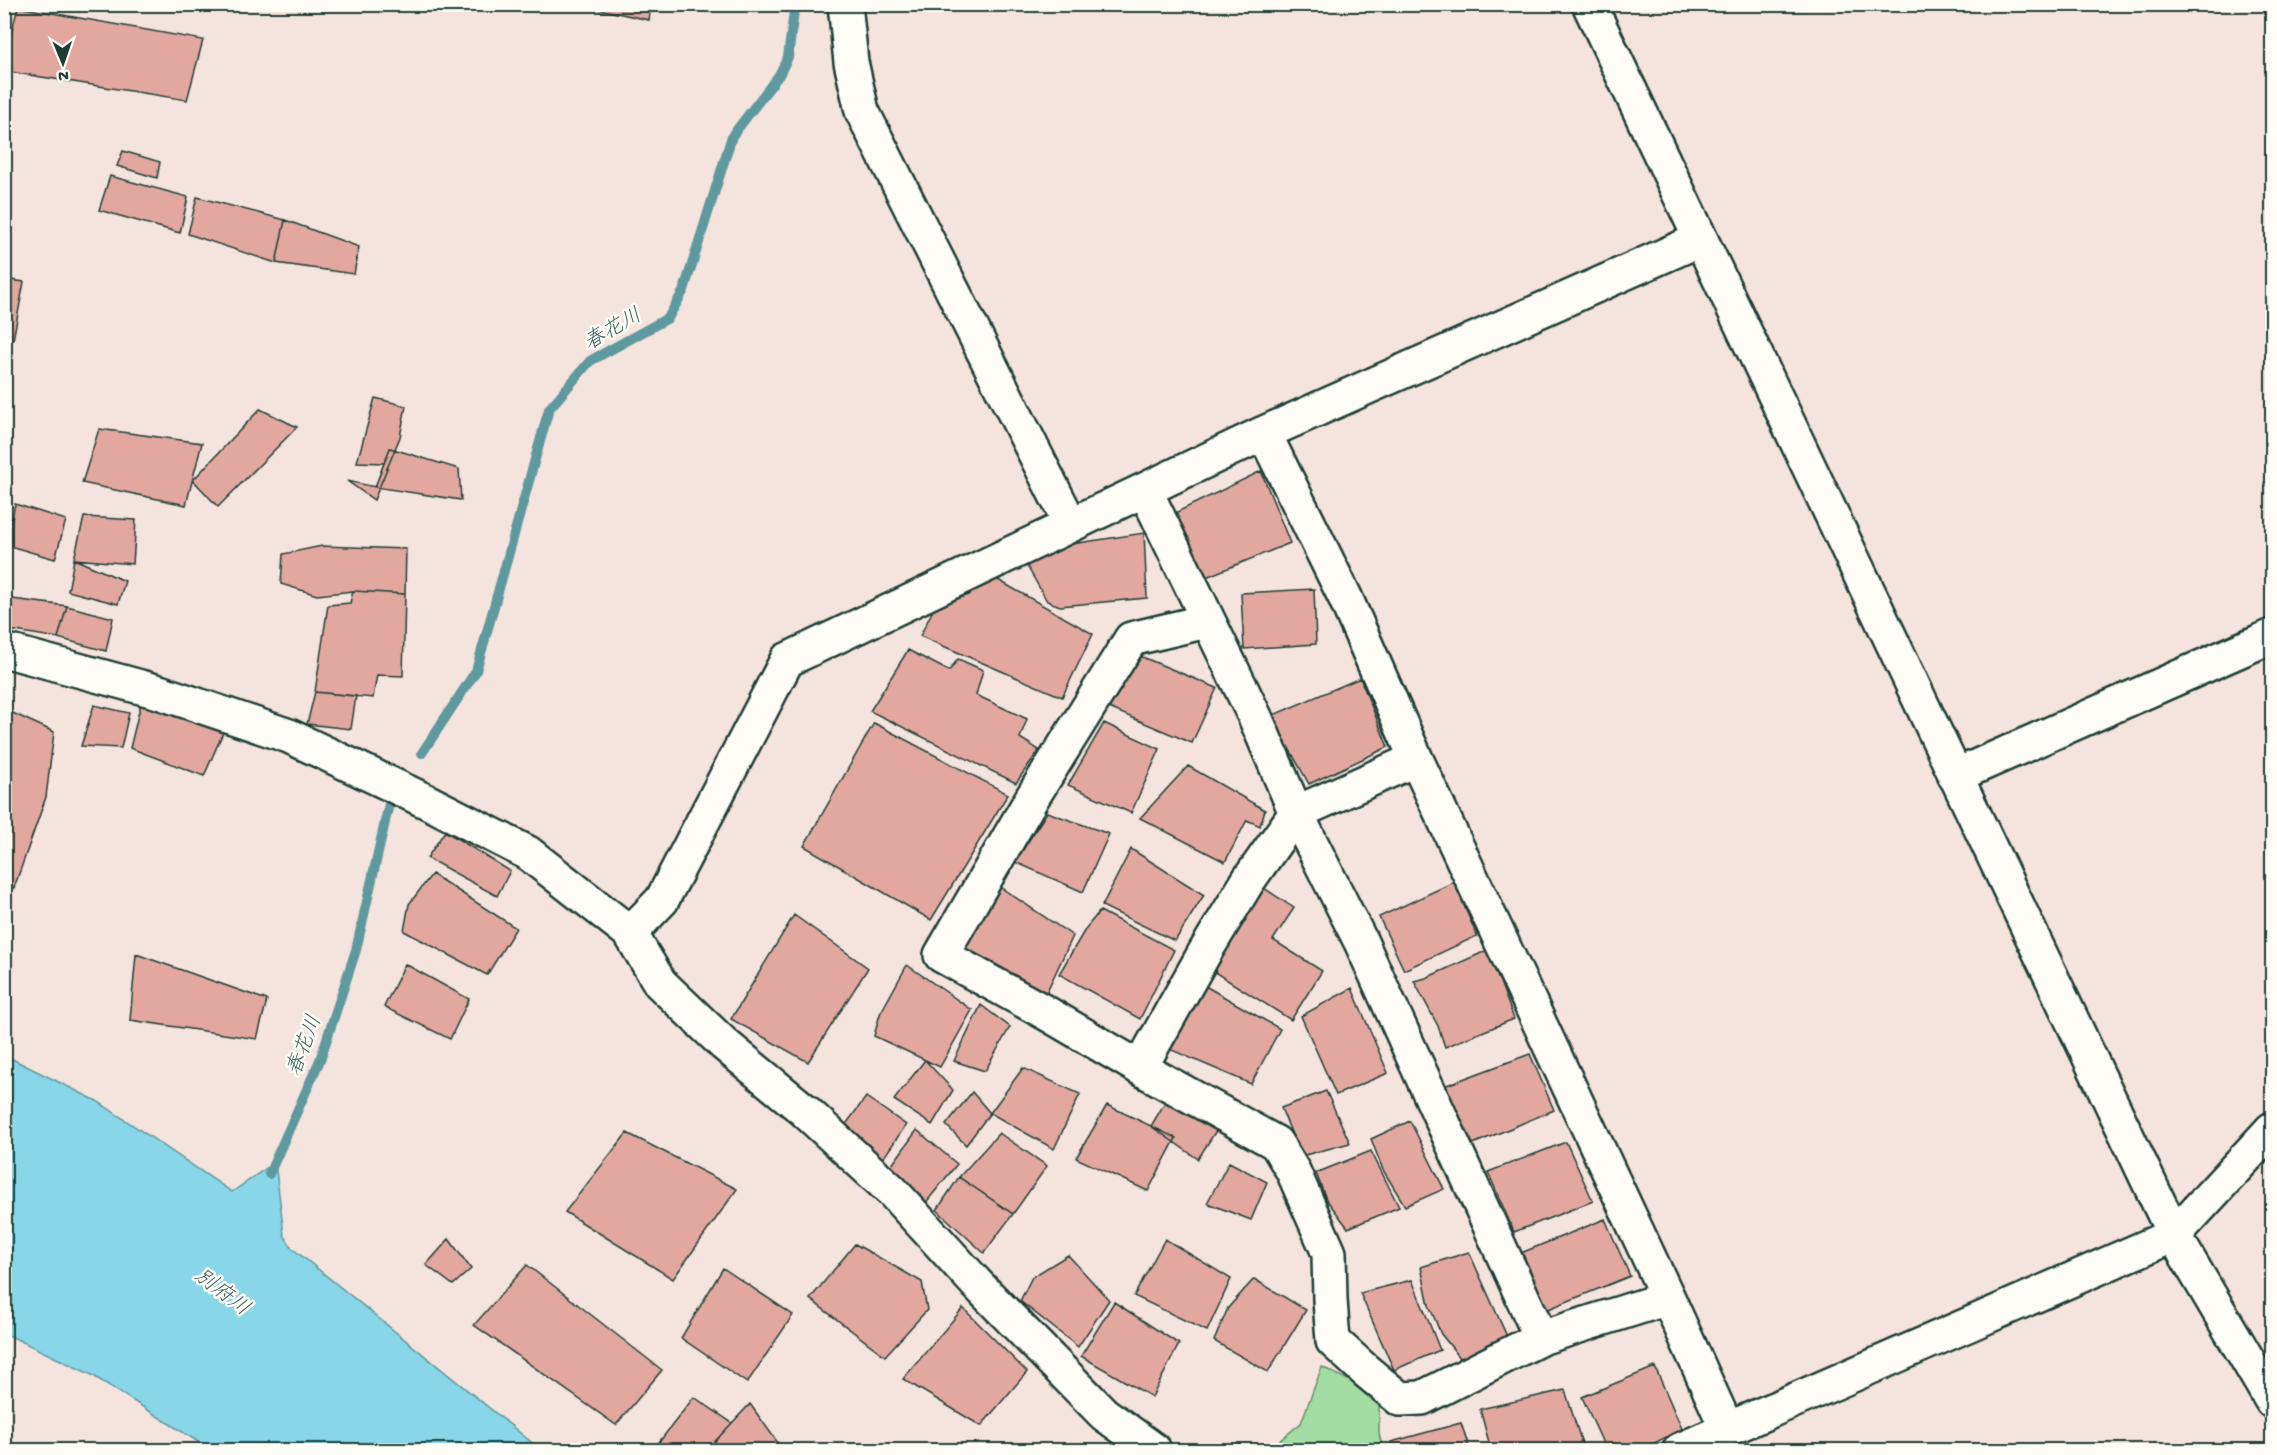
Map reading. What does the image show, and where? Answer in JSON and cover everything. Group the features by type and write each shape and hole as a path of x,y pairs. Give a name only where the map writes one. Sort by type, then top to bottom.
{"street":[{"path":"845,4 851,62 862,111 1071,525"},
{"path":"1589,4 1699,240 2174,1235 2272,1401"},
{"path":"630,933 662,900 787,660 1264,433 1699,240"},
{"path":"1264,433 1345,597 1416,759 1727,1429"},
{"path":"1145,490 1256,719 1296,813 1361,942 1541,1338"},
{"path":"1207,621 1131,639 1032,798 941,955 1276,1143 1293,1171 1329,1253 1333,1341 1400,1399 1422,1398 1541,1338 1668,1298"},
{"path":"1955,776 2272,636"},
{"path":"4,650 159,692 289,736 428,802 528,853 630,933 660,983 724,1044 804,1110 892,1191 976,1283 1104,1414 1154,1450"},
{"path":"1140,1068 1248,881 1296,813 1416,759"},
{"path":"1680,1450 2174,1235 2272,1129"}],"green space":[{"path":"1322,1367 1348,1380 1366,1371 1379,1400 1379,1434 1383,1450 1268,1450 1301,1423"}],"water":[{"name":"別府川","path":"4,1055 97,1101 232,1192 275,1162 284,1235 292,1248 541,1450 211,1450 92,1375 6,1334"}],"building":[{"path":"576,4 651,4 649,20"},
{"path":"18,7 203,40 187,100 4,71 4,60"},
{"path":"123,151 160,162 157,178 117,166"},
{"path":"110,176 188,197 180,233 99,210"},
{"path":"197,197 285,220 276,263 188,234"},
{"path":"285,220 359,247 354,274 276,263"},
{"path":"4,279 24,282 13,340 4,337"},
{"path":"375,398 406,406 400,437 374,500 347,481 375,487 384,463 357,462"},
{"path":"260,409 297,427 218,507 193,480"},
{"path":"99,429 202,443 186,505 82,483"},
{"path":"390,448 459,469 461,500 375,487"},
{"path":"1261,471 1290,543 1206,577 1175,513"},
{"path":"15,504 66,520 55,559 6,545"},
{"path":"84,517 136,520 133,564 74,559"},
{"path":"1144,533 1147,598 1060,606 1047,601 1027,566 1052,547"},
{"path":"322,546 406,549 405,594 353,591 317,595 281,584 283,554"},
{"path":"74,559 125,581 118,604 68,591"},
{"path":"991,576 1093,634 1062,697 920,636 935,606 969,595"},
{"path":"1314,589 1316,644 1244,649 1241,593"},
{"path":"353,591 405,594 403,676 377,675 373,698 315,692 328,605 350,603"},
{"path":"4,598 67,606 58,638 4,629"},
{"path":"67,606 113,618 106,651 58,638"},
{"path":"908,650 949,671 958,659 983,670 976,695 1027,719 1020,738 1039,750 1016,783 870,711"},
{"path":"1135,654 1217,688 1192,743 1104,706"},
{"path":"1360,678 1388,747 1309,784 1271,716"},
{"path":"315,692 356,696 351,729 307,724"},
{"path":"141,703 225,728 204,776 130,748"},
{"path":"94,705 129,713 121,748 81,746"},
{"path":"4,709 54,732 46,797 14,888 4,888"},
{"path":"874,723 1008,794 931,920 804,846"},
{"path":"1104,723 1160,749 1131,813 1068,785"},
{"path":"1188,766 1265,810 1260,826 1247,820 1225,862 1140,818"},
{"path":"1047,812 1109,834 1083,892 1015,862"},
{"path":"445,831 510,871 497,896 427,858"},
{"path":"1131,849 1204,895 1175,941 1102,906"},
{"path":"432,874 516,928 487,975 404,931 409,904"},
{"path":"1454,882 1477,936 1404,970 1379,917"},
{"path":"1258,884 1294,908 1273,940 1322,971 1291,1020 1208,968"},
{"path":"997,885 1073,936 1046,993 959,947"},
{"path":"1100,911 1174,950 1140,1019 1059,974 1086,928"},
{"path":"794,915 868,968 808,1062 731,1019"},
{"path":"1488,950 1514,1019 1445,1047 1438,1026 1414,981 1426,978"},
{"path":"136,954 267,1000 257,1039 130,1020"},
{"path":"405,964 469,999 450,1039 384,1007"},
{"path":"907,965 972,1010 940,1067 874,1036 880,1014"},
{"path":"1200,983 1280,1029 1251,1084 1167,1048"},
{"path":"1352,988 1388,1073 1336,1095 1301,1016"},
{"path":"981,1005 1010,1027 985,1071 954,1061"},
{"path":"1530,1054 1554,1110 1473,1144 1444,1086"},
{"path":"925,1060 953,1090 932,1125 894,1100"},
{"path":"1023,1068 1080,1094 1054,1149 990,1113"},
{"path":"1174,1087 1221,1123 1198,1159 1151,1126"},
{"path":"1326,1091 1350,1143 1301,1156 1281,1108"},
{"path":"972,1092 990,1113 966,1145 946,1125"},
{"path":"866,1097 906,1125 880,1163 841,1131"},
{"path":"1107,1105 1176,1138 1148,1191 1076,1158"},
{"path":"1410,1121 1444,1189 1405,1206 1383,1170 1371,1139"},
{"path":"917,1130 957,1164 924,1205 887,1172"},
{"path":"627,1133 737,1189 673,1279 565,1212"},
{"path":"999,1133 1047,1166 1013,1214 959,1177"},
{"path":"1566,1142 1593,1201 1514,1232 1488,1172"},
{"path":"1371,1151 1399,1207 1348,1228 1326,1199 1316,1173"},
{"path":"1229,1162 1267,1182 1251,1220 1207,1203"},
{"path":"959,1177 1013,1214 984,1253 937,1210"},
{"path":"1605,1219 1630,1276 1546,1310 1521,1253"},
{"path":"449,1239 471,1269 453,1285 426,1265"},
{"path":"1165,1239 1231,1279 1207,1331 1134,1296"},
{"path":"855,1244 922,1282 927,1310 885,1356 810,1299"},
{"path":"1469,1252 1509,1341 1465,1364 1441,1334 1429,1305 1421,1267"},
{"path":"1068,1255 1109,1300 1078,1347 1020,1301 1032,1277"},
{"path":"527,1265 662,1370 616,1425 474,1325"},
{"path":"723,1268 793,1315 747,1383 681,1338"},
{"path":"1254,1279 1306,1310 1268,1372 1214,1341 1228,1308"},
{"path":"1412,1280 1440,1350 1394,1370 1360,1293"},
{"path":"1114,1302 1179,1344 1152,1397 1081,1356"},
{"path":"963,1308 1027,1372 981,1426 903,1379"},
{"path":"1655,1367 1682,1429 1641,1450 1606,1450 1582,1397"},
{"path":"1565,1390 1584,1450 1491,1450 1480,1409"},
{"path":"694,1397 732,1423 707,1450 653,1450"},
{"path":"750,1404 783,1450 707,1450 732,1423"},
{"path":"1461,1423 1470,1450 1393,1450 1391,1442"}],"waterway":[{"name":"春花川","path":"422,753 476,671 549,409 590,361 668,318 684,290 732,136 779,75 788,57 795,4"},
{"name":"春花川","path":"269,1174 320,1060 356,950 389,804"}]}
